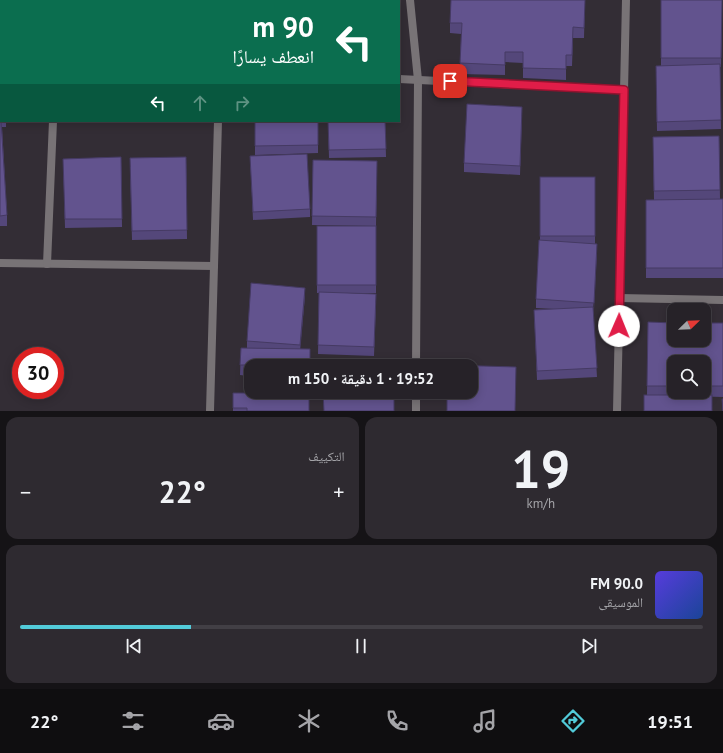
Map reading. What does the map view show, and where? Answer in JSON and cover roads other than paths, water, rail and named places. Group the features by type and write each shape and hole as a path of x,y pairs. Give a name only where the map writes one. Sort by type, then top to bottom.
{"street":[{"path":"410,0 418,80 416,359"},
{"path":"617,411 626,0"},
{"path":"400,79 624,90"},
{"path":"47,264 53,122"},
{"path":"210,411 218,122"},
{"path":"0,264 214,266"},
{"path":"619,298 723,300"},
{"path":"416,399 416,411"}]}
